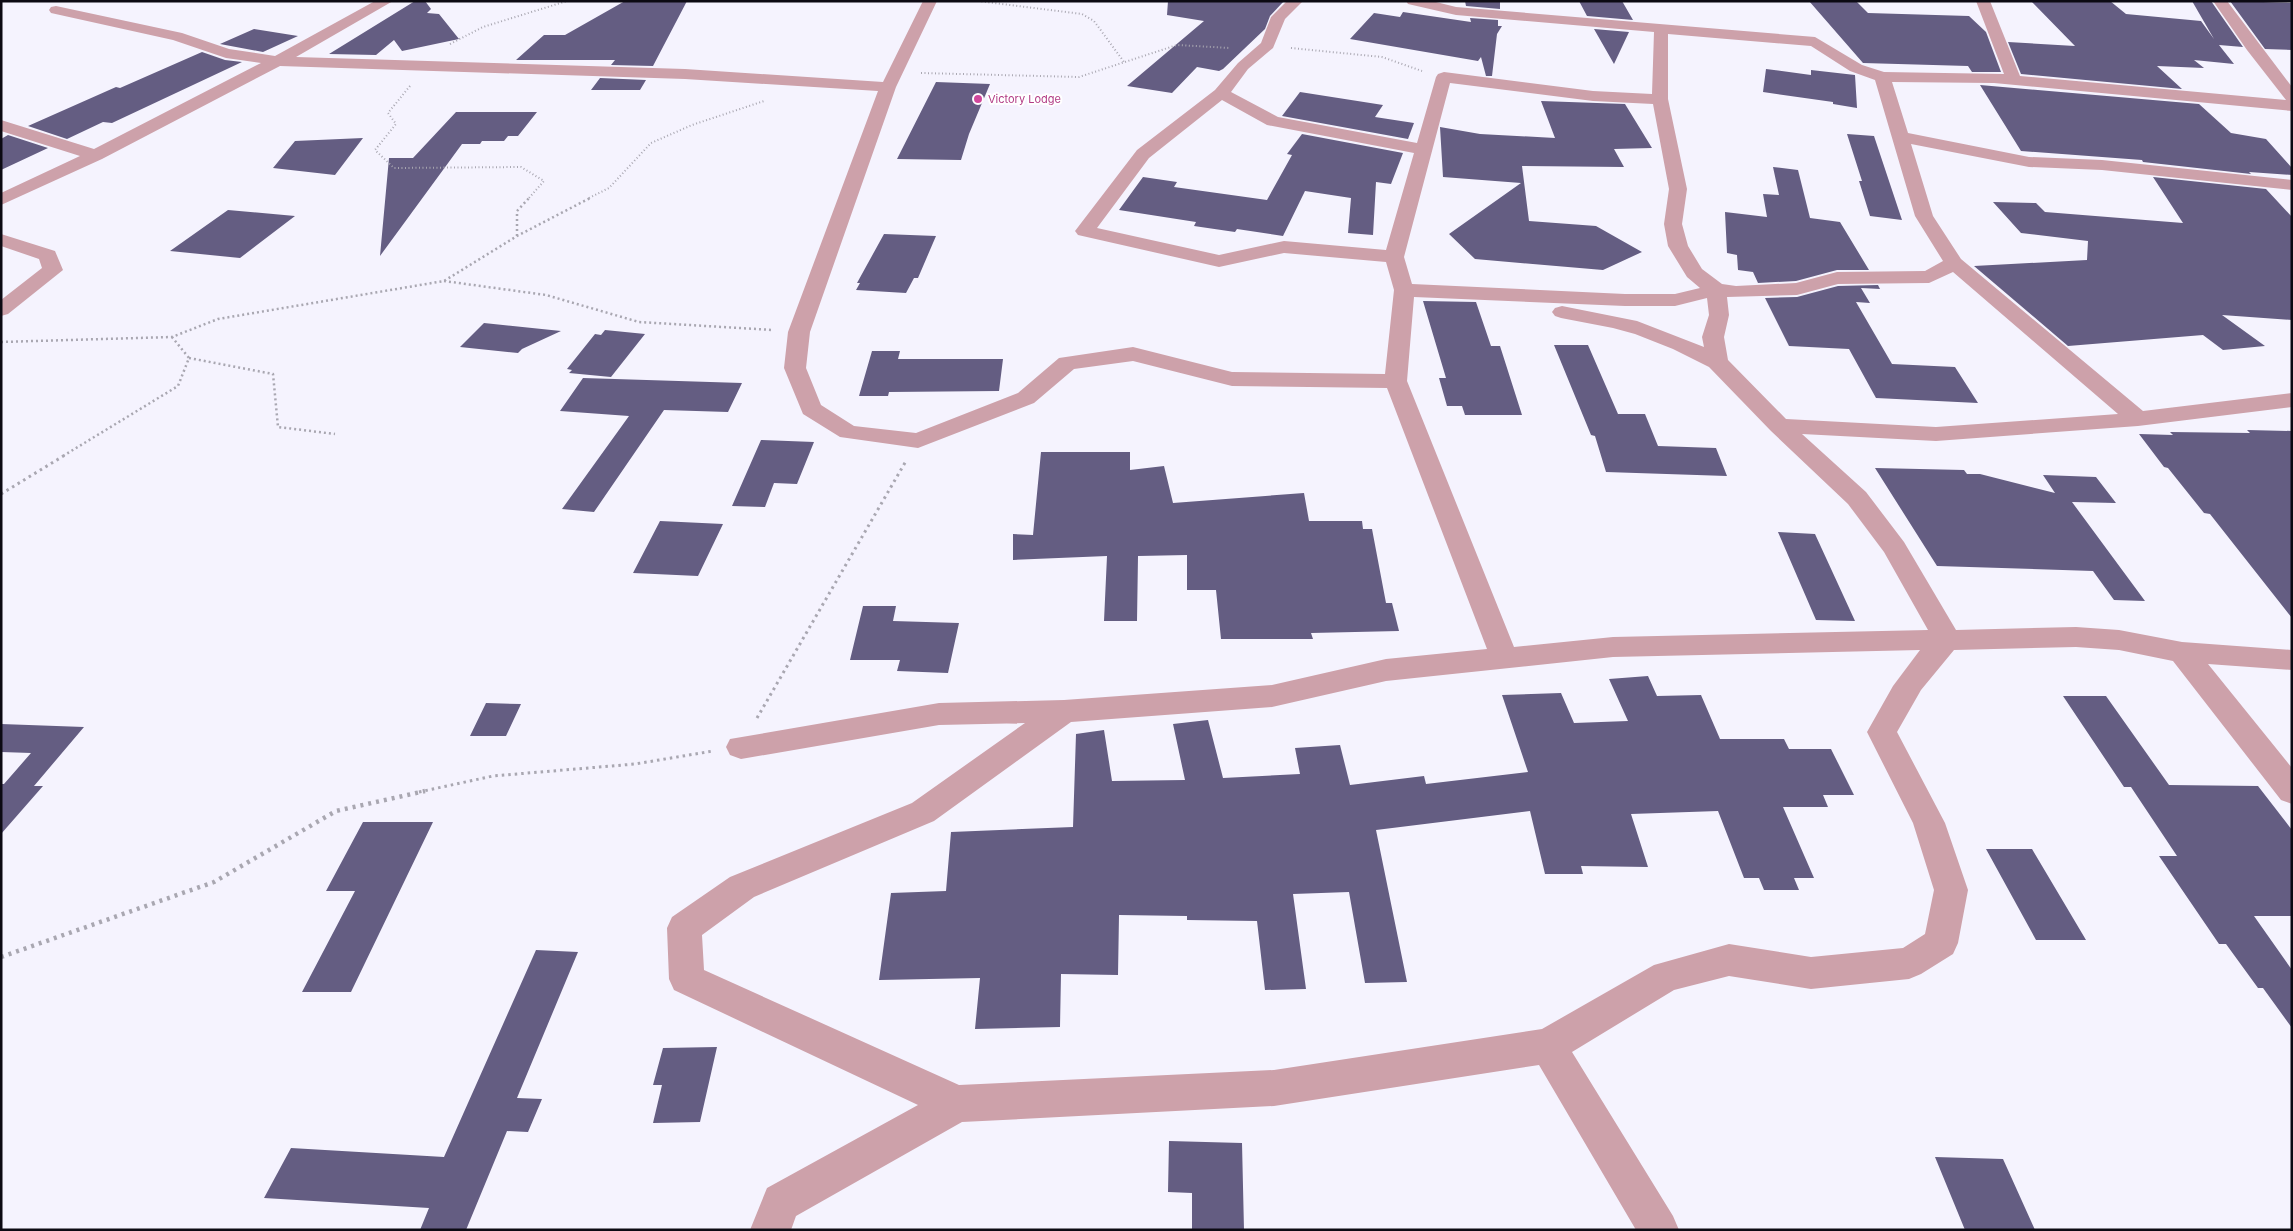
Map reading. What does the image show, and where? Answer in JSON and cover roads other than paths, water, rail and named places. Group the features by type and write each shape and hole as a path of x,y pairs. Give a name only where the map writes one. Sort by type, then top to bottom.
{"street":[{"path":"1,200 96,155 278,61 386,1"},
{"path":"930,1 891,80 838,220 799,332 794,368 811,409 848,432 918,441 1026,398 1067,363 1133,354 1232,379 1396,381"},
{"path":"1296,1 1278,17 1268,45 1243,66 1221,93 1143,154 1085,232 1219,261 1284,247 1394,257"},
{"path":"1413,1 1456,10 1661,30 1814,42 1856,68 1882,77 2014,80 2292,106"},
{"path":"1983,1 2014,80"},
{"path":"2220,1 2263,62 2292,98"},
{"path":"56,10 177,36 226,53 278,61 686,74 808,82 891,80"},
{"path":"1661,30 1660,99 1678,189 1673,224 1678,246 1694,273 1716,290 1719,315 1712,337 1717,362"},
{"path":"2263,62 2282,64"},
{"path":"1504,657 1396,381 1404,290 1394,257 1444,77 1593,96 1660,99"},
{"path":"1882,77 1924,216 1954,263 2138,419"},
{"path":"1221,93 1273,121 1424,150"},
{"path":"1,125 96,155"},
{"path":"1900,137 2029,162 2102,165 2292,185"},
{"path":"1,240 48,255 53,270 1,310"},
{"path":"1404,290 1526,297 1675,300 1716,290 1736,292 1797,289 1837,278 1886,279 1929,277 1954,263"},
{"path":"1526,297 1565,313 1614,322 1646,331 1684,345 1717,362 1779,426 1858,498 1895,548 1947,639"},
{"path":"1779,426 1936,434 2138,419 2292,400"},
{"path":"741,747 939,714 1064,711 1272,696 1386,670 1613,647 2076,637 2119,640 2182,652 2292,660"},
{"path":"770,1230 781,1202 873,1153 958,1104 1274,1088 1548,1046 1666,976 1729,960 1811,973 1909,963 1941,943 1951,890 1929,824 1882,732 1892,710 1919,669 1947,639"},
{"path":"2182,652 2292,792"},
{"path":"958,1104 687,979 684,928 742,887 923,812 1064,711"},
{"path":"1548,1046 1659,1230"}],"place":[{"name":"Victory Lodge","path":"978,99"}]}
